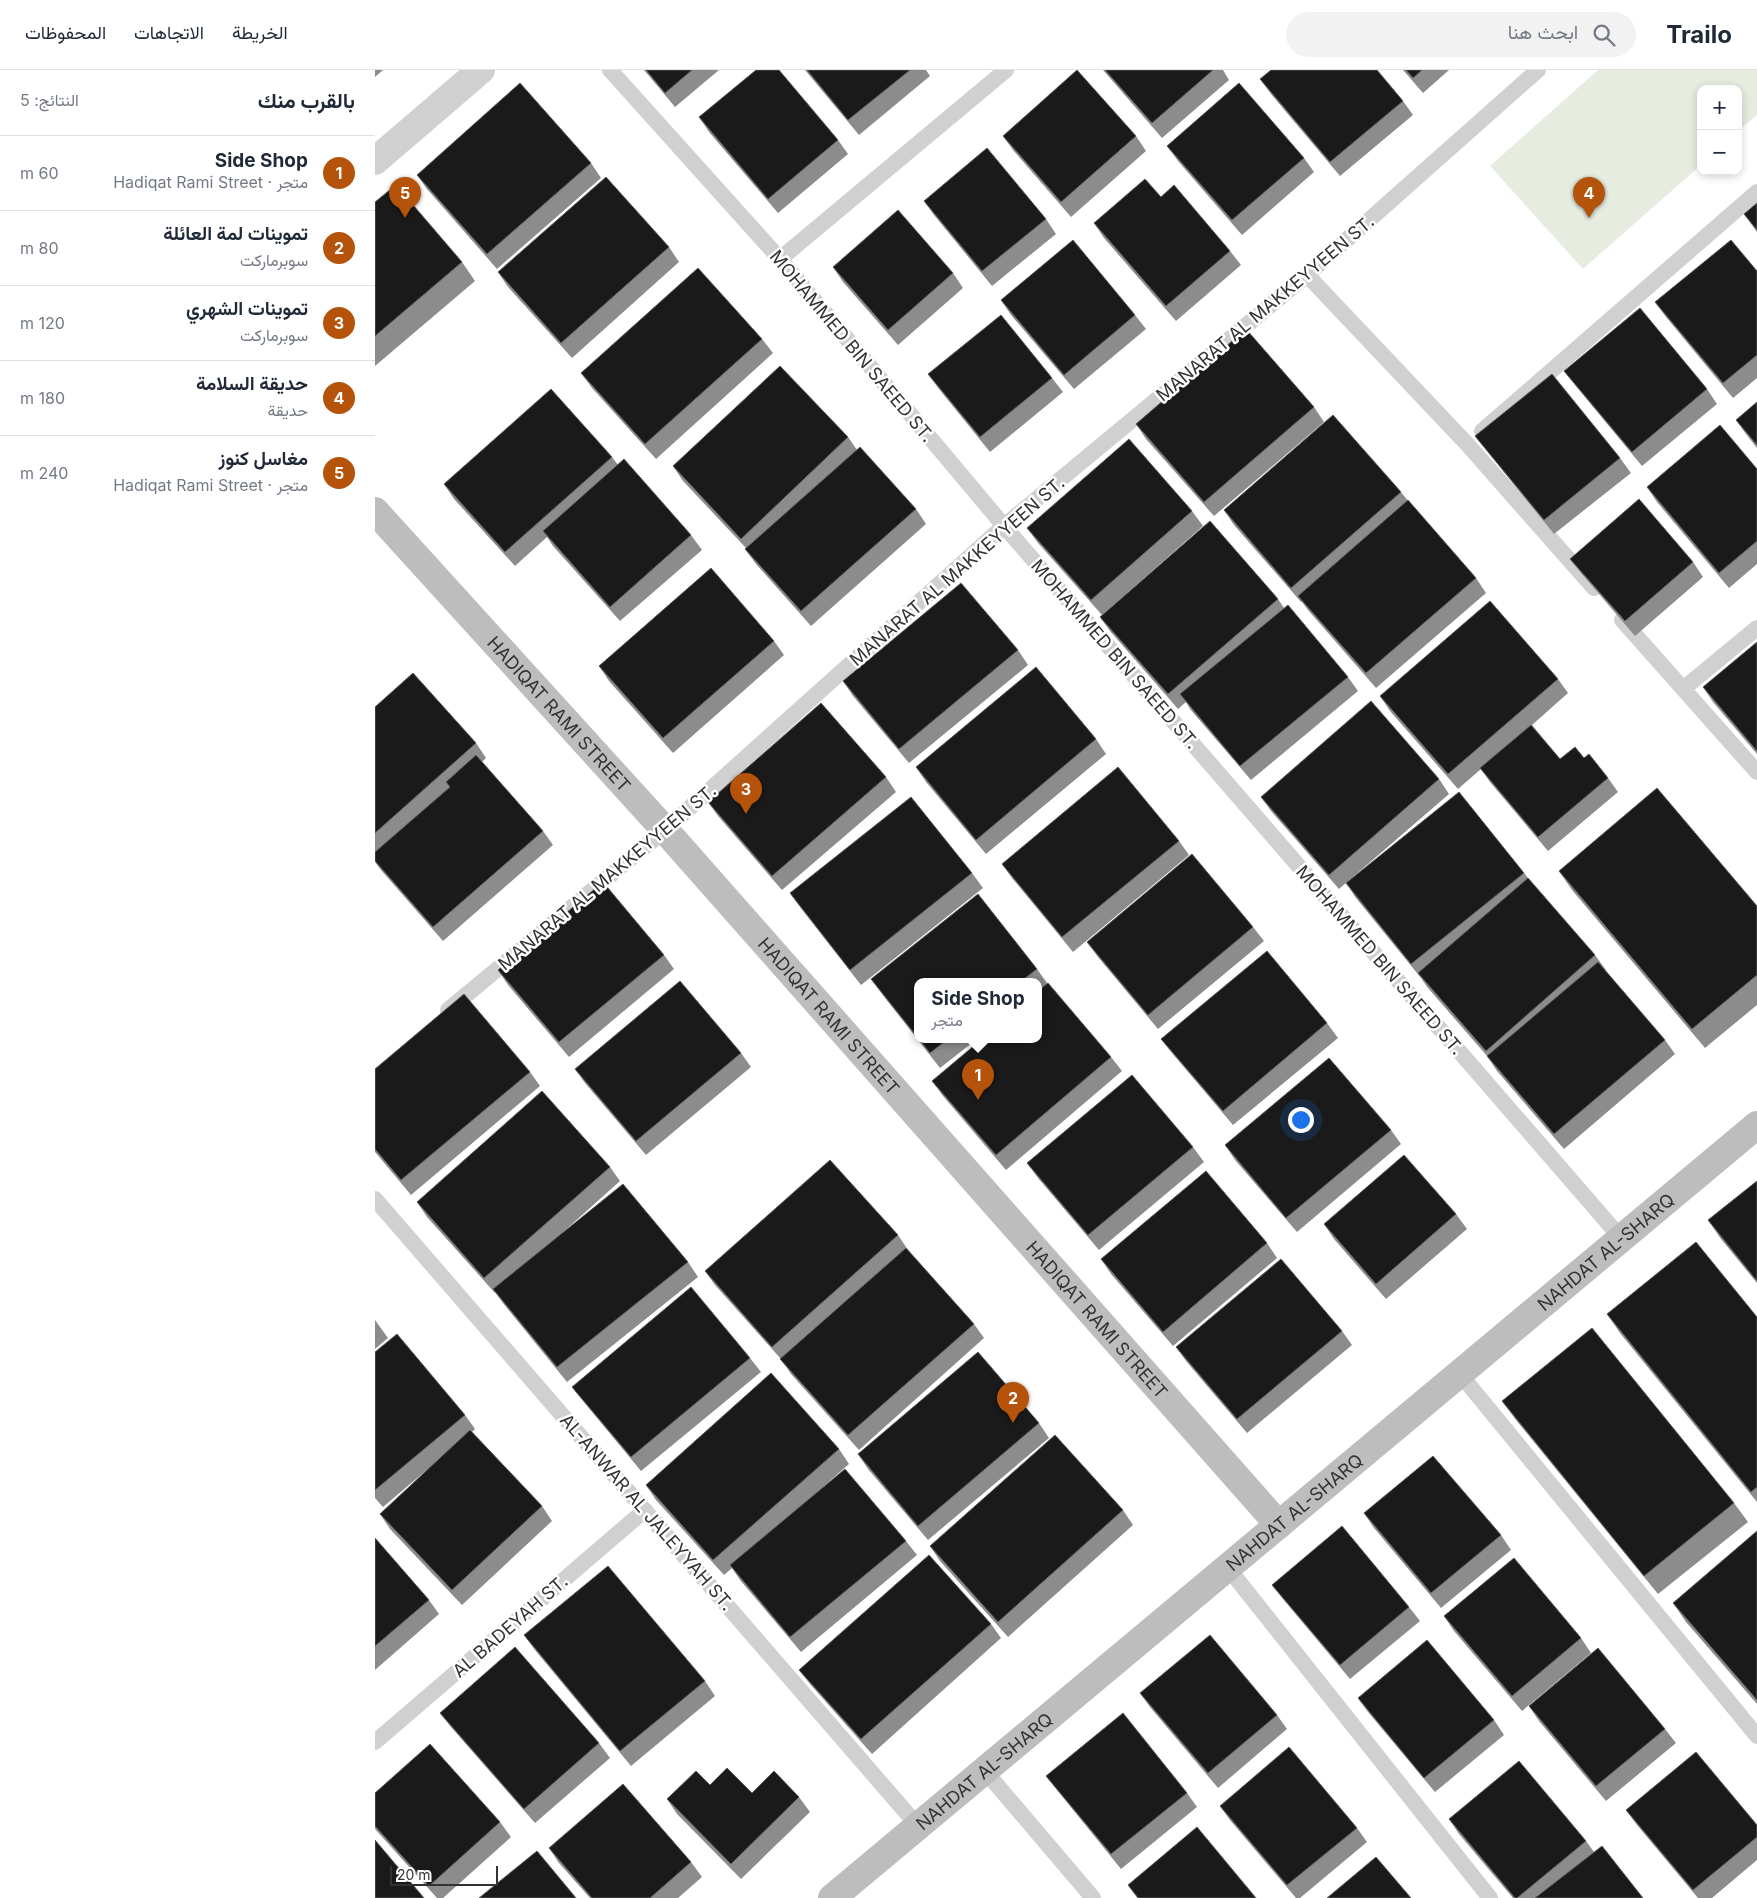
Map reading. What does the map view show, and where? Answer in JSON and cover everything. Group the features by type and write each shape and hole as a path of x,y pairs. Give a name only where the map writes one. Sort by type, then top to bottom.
{"street":[{"path":"375,161 481,70"},
{"name":"HADIQAT RAMI STREET","path":"375,511 665,830 1279,1525"},
{"name":"NAHDAT AL-SHARQ","path":"832,1898 1757,1125"}],"lane":[{"name":"MOHAMMED BIN SAEED ST.","path":"610,70 780,259 1004,526 1621,1238"},
{"path":"780,259 1006,70"},
{"name":"MANARAT AL MAKKEYYEEN ST.","path":"436,1020 665,830 1004,526 1307,275 1538,70"},
{"path":"1467,444 1757,192"},
{"path":"1307,275 1467,444 1757,772"},
{"path":"1683,689 1757,628"},
{"name":"AL-ANWAR AL JALEYYAH ST.","path":"375,1199 918,1826"},
{"path":"1460,1374 1757,1736"},
{"name":"AL BADEYAH ST.","path":"376,1739 645,1510"},
{"path":"1228,1568 1490,1898"},
{"path":"985,1770 1093,1898"}],"shaded area":[{"path":"1598,70 1757,70 1757,115 1742,128 1742,85 1697,85 1697,169 1583,269 1490,166"}],"building":[{"path":"646,70 692,70 665,93"},
{"path":"756,70 779,70 838,140 768,199 699,117"},
{"path":"807,70 910,70 848,120"},
{"path":"1077,70 1136,136 1061,202 1003,136"},
{"path":"1105,70 1213,70 1152,123"},
{"path":"1271,70 1377,70 1403,101 1330,162 1260,79"},
{"path":"1406,70 1422,70 1413,78"},
{"path":"520,83 591,163 487,254 417,175"},
{"path":"1239,83 1304,158 1232,220 1167,146"},
{"path":"987,148 1046,219 982,271 924,201"},
{"path":"606,177 669,247 561,343 498,272"},
{"path":"1145,179 1161,197 1174,185 1230,251 1166,306 1094,223"},
{"path":"396,185 462,262 375,336 375,202"},
{"path":"1757,203 1757,230 1744,214"},
{"path":"898,210 953,273 888,330 833,267"},
{"path":"1073,240 1135,315 1064,375 1001,300"},
{"path":"1731,240 1757,271 1757,355 1723,383 1655,302"},
{"path":"698,268 762,339 645,444 581,373"},
{"path":"1640,308 1707,389 1632,452 1564,371"},
{"path":"1001,315 1052,378 980,437 928,374"},
{"path":"1246,329 1314,407 1204,502 1136,424"},
{"path":"780,366 848,437 741,539 673,466"},
{"path":"1552,374 1620,458 1544,520 1475,436"},
{"path":"551,389 612,457 505,552 444,484"},
{"path":"1757,402 1757,445 1736,420"},
{"path":"1333,415 1401,492 1291,588 1224,510"},
{"path":"1720,425 1757,469 1757,541 1719,573 1647,487"},
{"path":"1129,439 1192,511 1091,600 1027,528"},
{"path":"860,447 916,509 801,611 745,549"},
{"path":"624,459 691,535 610,607 543,531"},
{"path":"1639,499 1693,562 1625,621 1570,559"},
{"path":"1408,500 1476,578 1366,673 1298,596"},
{"path":"1210,521 1278,599 1168,694 1100,617"},
{"path":"711,568 774,641 663,738 599,666"},
{"path":"961,583 1018,650 899,749 843,681"},
{"path":"1490,601 1558,679 1448,774 1380,696"},
{"path":"1288,605 1348,677 1240,766 1180,694"},
{"path":"1757,642 1757,751 1703,687"},
{"path":"1036,667 1096,739 976,840 916,767"},
{"path":"413,673 476,743 375,833 375,707"},
{"path":"1371,701 1439,779 1329,875 1261,797"},
{"path":"821,703 886,777 772,876 708,802"},
{"path":"1531,725 1560,759 1575,747 1584,758 1589,754 1608,778 1538,837 1480,768"},
{"path":"476,755 543,831 433,927 375,861 375,852 450,787 446,782"},
{"path":"1118,767 1179,841 1062,937 1002,864"},
{"path":"1657,788 1757,906 1757,975 1692,1029 1559,871"},
{"path":"1459,792 1524,873 1411,964 1346,883"},
{"path":"911,797 972,873 850,970 790,893"},
{"path":"1192,854 1253,927 1148,1015 1087,942"},
{"path":"1528,878 1595,955 1486,1051 1418,973"},
{"path":"603,882 664,955 559,1042 498,970"},
{"path":"978,894 1037,969 1025,978 914,978 914,1033 871,979"},
{"path":"1267,951 1327,1023 1223,1111 1161,1039"},
{"path":"1598,962 1665,1040 1554,1134 1487,1056"},
{"path":"680,981 741,1053 636,1141 575,1069"},
{"path":"1048,983 1111,1057 996,1155 932,1081 977,1043 1042,1043 1042,988"},
{"path":"464,994 530,1072 401,1180 375,1149 375,1069"},
{"path":"922,1043 943,1043 930,1053"},
{"path":"1329,1058 1391,1130 1286,1218 1225,1145"},
{"path":"1132,1075 1193,1147 1088,1235 1027,1163"},
{"path":"542,1091 610,1167 484,1278 417,1202"},
{"path":"1404,1155 1456,1214 1376,1284 1324,1224"},
{"path":"830,1160 898,1235 772,1347 705,1271"},
{"path":"1206,1171 1267,1243 1163,1332 1101,1259"},
{"path":"1757,1181 1757,1281 1708,1220"},
{"path":"623,1184 688,1262 557,1367 493,1289"},
{"path":"1696,1242 1757,1317 1757,1487 1751,1492 1607,1314"},
{"path":"906,1248 974,1324 848,1435 780,1359"},
{"path":"1281,1259 1342,1331 1237,1419 1176,1347"},
{"path":"691,1287 750,1358 631,1457 572,1387"},
{"path":"1592,1328 1734,1503 1644,1576 1502,1401"},
{"path":"397,1334 465,1415 375,1490 375,1352"},
{"path":"978,1352 1039,1423 918,1526 858,1454"},
{"path":"771,1373 839,1449 713,1560 646,1485"},
{"path":"470,1430 542,1506 452,1590 380,1514"},
{"path":"1055,1435 1123,1510 998,1622 930,1546"},
{"path":"1433,1456 1501,1535 1431,1593 1364,1513"},
{"path":"845,1469 906,1541 790,1637 730,1565"},
{"path":"1342,1526 1409,1607 1340,1665 1272,1585"},
{"path":"1757,1531 1757,1700 1673,1603"},
{"path":"375,1538 429,1600 375,1646"},
{"path":"929,1555 991,1624 861,1739 799,1670"},
{"path":"1514,1558 1581,1638 1512,1696 1444,1616"},
{"path":"608,1566 705,1681 620,1751 524,1635"},
{"path":"1210,1635 1277,1715 1208,1773 1140,1693"},
{"path":"1427,1640 1494,1720 1424,1778 1358,1698"},
{"path":"515,1647 599,1743 524,1809 440,1713"},
{"path":"1598,1648 1665,1729 1596,1786 1529,1706"},
{"path":"1123,1713 1187,1793 1111,1854 1046,1776"},
{"path":"430,1744 500,1822 429,1886 375,1826 375,1793"},
{"path":"1289,1747 1357,1828 1287,1885 1220,1806"},
{"path":"1696,1752 1757,1825 1757,1837 1693,1890 1626,1810"},
{"path":"1519,1761 1586,1841 1515,1898 1449,1819"},
{"path":"727,1768 752,1793 774,1771 799,1797 731,1864 667,1799 696,1771 710,1785"},
{"path":"623,1784 691,1862 650,1898 592,1898 549,1848"},
{"path":"1197,1827 1256,1898 1138,1898 1128,1885"},
{"path":"375,1840 424,1898 375,1898"},
{"path":"1602,1846 1643,1898 1535,1898"},
{"path":"537,1851 576,1898 479,1898"},
{"path":"1376,1857 1411,1898 1327,1898"}],"place":[{"name":"مغاسل كنوز","path":"405,218"},
{"name":"حديقة السلامة","path":"1589,218"},
{"name":"تموينات الشهري","path":"746,814"},
{"name":"Side Shop","path":"978,1100"},
{"name":"تموينات لمة العائلة","path":"1013,1423"}]}
